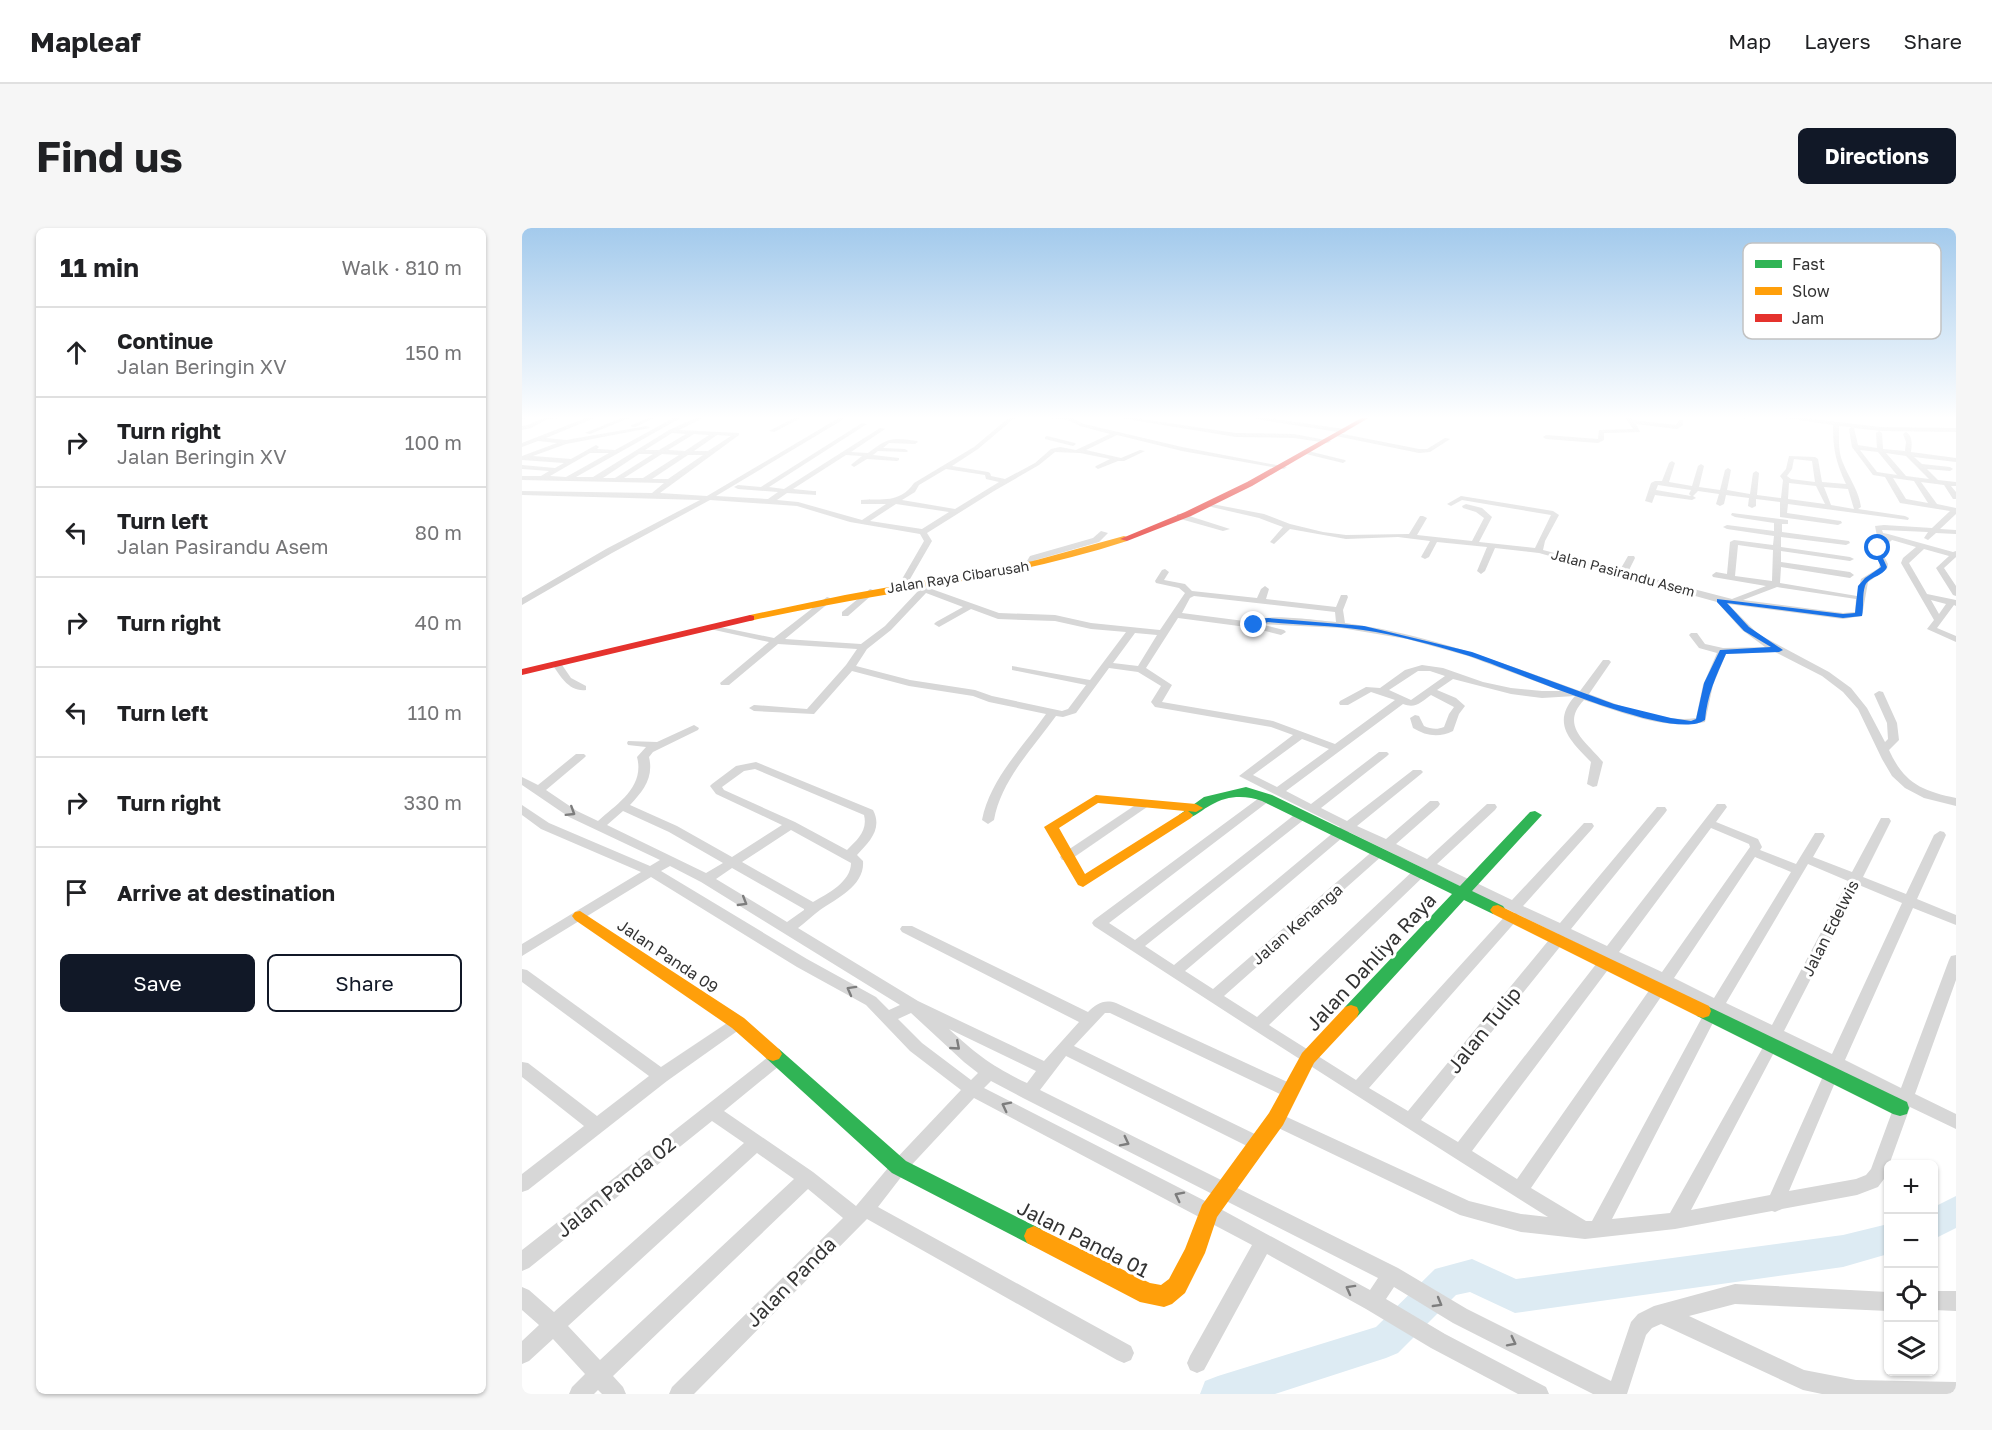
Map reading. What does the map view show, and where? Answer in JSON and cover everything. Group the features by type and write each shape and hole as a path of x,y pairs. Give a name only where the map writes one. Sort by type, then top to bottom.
{"street":[{"path":"522,491 555,470"},
{"path":"566,480 582,470"},
{"path":"594,480 609,470"},
{"path":"592,490 629,470"},
{"path":"644,480 659,470"},
{"path":"522,491 656,493 685,470"},
{"path":"522,602 754,470"},
{"path":"765,470 723,496 798,504 864,522 923,532 1025,470"},
{"path":"762,489 791,470"},
{"path":"771,501 816,470"},
{"path":"864,522 912,490 916,484 940,470"},
{"path":"970,470 988,474 988,478 1006,481"},
{"name":"Jalan Raya Cibarusah","path":"522,672 827,600 913,587 1079,555 1207,505 1275,470"},
{"path":"1665,484 1670,470"},
{"path":"1652,492 1691,499 1700,470"},
{"path":"1720,504 1728,470"},
{"path":"1788,470 1783,477 1788,480 1851,487"},
{"path":"1818,470 1828,504"},
{"path":"1844,470 1856,498 1857,507"},
{"path":"1872,470 1874,473 1888,476 1956,484"},
{"path":"1897,470 1904,478"},
{"path":"1924,470 1936,482"},
{"path":"1752,506 1756,473"},
{"path":"1888,476 1901,499 1956,510"},
{"path":"522,478 670,481"},
{"path":"1916,479 1934,506"},
{"path":"1735,515 1839,526 1784,515 1782,513 1788,480"},
{"path":"1649,501 1655,483 1905,518"},
{"path":"1946,483 1956,497"},
{"path":"738,487 813,493"},
{"path":"522,491 592,490 799,502"},
{"path":"1474,544 1488,517 1479,510 1449,503 1461,498 1552,513 1553,521 1540,538 1539,551"},
{"path":"864,501 894,502 956,511"},
{"path":"1894,527 1922,504"},
{"name":"Jalan Pasirandu Asem","path":"1207,505 1261,516 1288,526 1341,536 1384,534 1413,536 1492,545 1518,551 1539,551 1724,601 1843,616 1859,614 1862,586 1867,579 1882,571 1884,564 1881,559"},
{"path":"1928,538 1956,510"},
{"path":"1180,516 1226,529"},
{"path":"1413,536 1423,518"},
{"path":"1776,585 1778,521"},
{"path":"1274,542 1288,526"},
{"path":"1728,527 1846,543"},
{"path":"1956,531 1878,528 1881,535 1956,554"},
{"path":"754,708 804,713 812,711 850,667 863,647 888,628 913,587 928,541 923,532"},
{"path":"1028,566 1033,558 1092,542 1104,534"},
{"path":"1890,538 1878,548 1881,559 1905,563"},
{"path":"1425,557 1434,540"},
{"path":"1731,578 1734,542 1850,559"},
{"path":"1481,571 1492,545"},
{"path":"1905,563 1922,546"},
{"path":"1955,599 1940,568 1956,554"},
{"path":"1623,573 1631,558"},
{"path":"1905,563 1938,620"},
{"path":"1778,564 1851,575"},
{"path":"1816,570 1818,591"},
{"path":"1165,572 1159,581 1182,586 1191,594"},
{"path":"1716,575 1853,597"},
{"path":"1776,585 1742,598 1724,601 1746,629 1779,650 1804,661 1848,691 1866,716 1893,771 1904,783 1936,798 1956,802"},
{"path":"913,587 998,615 1046,617 1091,626 1163,633"},
{"path":"1261,600 1265,589"},
{"path":"845,615 870,592"},
{"path":"1141,669 1186,596 1191,594 1339,610"},
{"path":"1923,596 1955,599"},
{"path":"1341,626 1339,610 1344,597"},
{"path":"1742,598 1839,612"},
{"path":"1955,599 1932,629 1956,639"},
{"path":"725,683 827,600"},
{"path":"939,624 971,606"},
{"path":"1176,615 1254,625 1280,635 1288,622"},
{"path":"1254,625 1263,620 1364,628 1470,653 1611,706 1671,721 1696,723 1701,720 1702,704 1708,683 1723,651"},
{"path":"713,627 776,641 863,647"},
{"path":"850,667 909,683 975,693 988,699 1063,714 1072,711 1133,630"},
{"path":"1694,635 1702,646 1723,651 1779,650"},
{"path":"1593,784 1597,762 1575,739 1569,726 1578,694 1606,662"},
{"path":"557,664 567,680 582,688"},
{"path":"1106,665 1141,669 1167,685 1156,702 1159,705 1268,722 1336,748"},
{"path":"1382,691 1419,667 1431,666 1483,686 1529,692 1578,694"},
{"path":"1015,668 1092,683"},
{"path":"1344,703 1365,690 1382,691 1401,701 1416,702 1452,675"},
{"path":"1415,718 1417,726 1422,730 1437,732 1449,729 1454,714 1460,706 1432,692"},
{"path":"1879,694 1895,732 1894,740 1883,749"},
{"path":"1401,701 1099,923 1519,1191 1591,1229"},
{"path":"988,820 989,812 1005,779 1053,712"},
{"path":"599,826 645,779 647,768 643,756 649,750 694,728"},
{"path":"1302,734 1245,776 1272,795 1903,1103 1956,1122"},
{"path":"632,743 661,745"},
{"path":"1135,947 1383,754"},
{"path":"539,790 580,756"},
{"path":"788,929 812,909 833,897 854,877 859,864 850,855 720,792 716,786 740,768 756,765 869,813 872,823 866,838 850,855"},
{"path":"1174,972 1417,772"},
{"path":"522,780 573,814 705,879 913,1005 1047,1069"},
{"path":"1196,808 1096,799 1051,828 1066,857 1083,882 1209,800 1236,791 1272,795"},
{"path":"1066,857 1143,804"},
{"name":"Jalan Kenanga","path":"1215,996 1434,804"},
{"path":"621,806 673,829 812,909"},
{"path":"1259,1025 1491,807"},
{"path":"1460,1153 1721,807"},
{"path":"522,809 545,826 652,872 802,963 871,1001 915,1047 974,1090 1209,1212 1374,1302 1528,1392"},
{"name":"Jalan Tulip","path":"1410,1121 1661,810"},
{"name":"Jalan Dahliya Raya","path":"1257,1143 1276,1119 1308,1058 1535,815"},
{"name":"Jalan Edelwis","path":"1675,1221 1773,1039 1885,821"},
{"path":"1519,1191 1756,847 1754,842 1709,823"},
{"path":"705,879 791,825"},
{"path":"1359,1088 1588,826"},
{"path":"1775,1204 1940,835"},
{"path":"1591,1229 1714,1010 1819,836"},
{"path":"1752,851 1856,879 1956,920"},
{"path":"522,951 670,860"},
{"name":"Jalan Panda 09","path":"580,916 738,1023"},
{"path":"907,929 1089,1020"},
{"path":"1276,1119 1466,1209 1521,1223 1591,1229 1675,1221 1857,1187 1872,1181 1878,1173 1903,1103 1953,981 1956,960"},
{"path":"522,974 594,1030 661,1077"},
{"path":"887,1018 913,1005"},
{"path":"913,1005 970,1058 989,1072 1391,1275 1460,1316 1616,1394 1638,1329 1653,1316 1664,1315 1725,1296 1746,1294 1884,1301"},
{"path":"1029,1093 1063,1048 1089,1020 1101,1008 1110,1007 1290,1090"},
{"path":"522,1184 661,1077 738,1023 899,1167"},
{"path":"1063,1048 1257,1143"},
{"name":"Jalan Panda 02","path":"522,1262 778,1058"},
{"path":"522,1068 597,1126"},
{"name":"Jalan Panda","path":"679,1394 860,1213 899,1167 989,1072"},
{"path":"711,1111 860,1213 1124,1353"},
{"path":"522,1354 756,1143"},
{"name":"Jalan Panda 01","path":"899,1167 1148,1294 1164,1296 1178,1286 1194,1253 1209,1212 1257,1143"},
{"path":"579,1394 807,1178"},
{"path":"1197,1363 1264,1242"},
{"path":"1374,1302 1391,1275"},
{"path":"522,1297 555,1326 616,1394"},
{"path":"1938,1301 1956,1301"},
{"path":"1664,1315 1803,1380 1856,1390 1956,1392"}],"waterway":[{"path":"1938,1222 1956,1211"},
{"path":"1218,1394 1386,1341 1447,1281 1472,1275 1515,1296 1843,1251 1884,1240"}],"traffic: fast":[{"path":"1186,815 1209,800 1246,791 1267,798 1498,910"},
{"path":"1351,1012 1535,815"},
{"path":"1703,1011 1900,1108"},
{"path":"773,1054 899,1167 1034,1236"}],"traffic: slow":[{"path":"750,618 797,607 1033,564 1124,539"},
{"path":"1186,815 1083,882 1051,827 1096,799 1196,808"},
{"path":"1498,910 1703,1011"},
{"path":"580,916 738,1023 773,1054"},
{"path":"1034,1236 1148,1294 1164,1296 1177,1286 1194,1253 1209,1212 1276,1119 1308,1058 1351,1012"}],"traffic: jam":[{"path":"1124,539 1188,514 1274,470"},
{"path":"522,672 750,618"}],"route":[{"path":"1254,625 1258,621 1268,620 1341,626 1364,628 1410,638 1470,653 1597,702 1671,721 1696,723 1701,720 1702,704 1708,683 1723,651 1779,650 1746,629 1720,600 1843,616 1859,614 1859,601 1864,581 1882,571 1884,567 1878,554 1878,548"}]}
